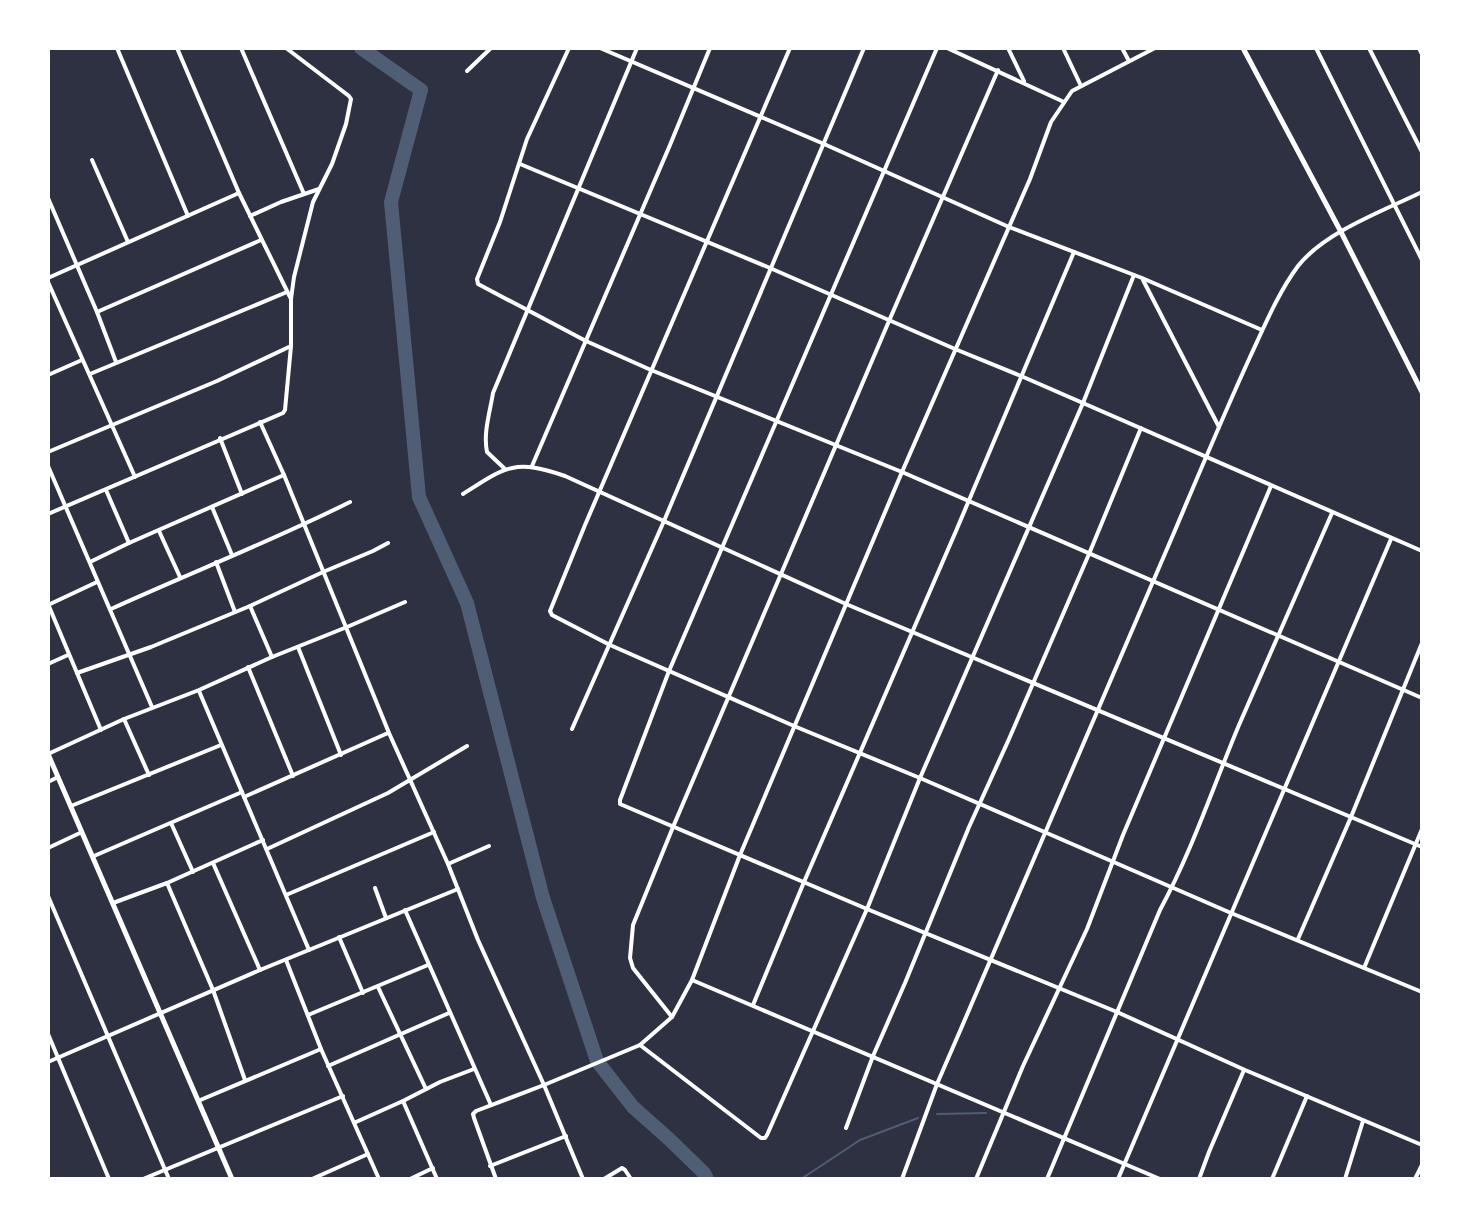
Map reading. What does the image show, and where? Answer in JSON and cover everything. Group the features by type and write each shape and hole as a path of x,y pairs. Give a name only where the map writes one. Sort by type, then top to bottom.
{"street":[{"path":"117,48 188,216"},
{"path":"177,48 239,193 291,299"},
{"path":"241,48 304,194"},
{"path":"48,514 285,410 294,277 313,202 332,164 351,104 349,96 286,48"},
{"path":"467,71 491,48"},
{"path":"569,48 527,139 478,284 586,341 651,370 902,472 1422,698"},
{"path":"600,48 1009,227 1142,278 1262,330"},
{"path":"505,469 487,452 485,436 493,393 637,48"},
{"path":"532,466 710,48"},
{"path":"790,48 651,370 550,611 552,615 610,645 794,726 1422,992"},
{"path":"572,729 664,521 864,48"},
{"path":"937,48 669,671 620,804 1117,1012 1422,1145"},
{"path":"947,48 1064,102"},
{"path":"1008,48 1025,83"},
{"path":"1063,48 1081,86"},
{"path":"1122,48 1129,61"},
{"path":"496,1179 473,1114 640,1045 672,1017 692,980 740,855 1051,122 1072,91 1155,48"},
{"path":"1243,48 1422,392"},
{"path":"1316,48 1422,260"},
{"path":"1369,48 1422,152"},
{"path":"1419,48 1422,54"},
{"path":"672,1017 633,968 630,958 633,925 998,70"},
{"path":"92,160 128,242"},
{"path":"519,164 770,268 1422,551"},
{"path":"250,216 319,189"},
{"path":"902,1179 937,1084 1129,644 1205,458 1283,290 1317,247 1422,192"},
{"path":"135,477 48,280 77,264 239,193"},
{"path":"48,198 116,363"},
{"path":"97,312 261,240"},
{"path":"753,1005 1074,252"},
{"path":"640,1045 763,1139 770,1130 1083,403 1134,275"},
{"path":"1142,278 1219,427"},
{"path":"90,374 287,292"},
{"path":"48,452 217,381 291,346"},
{"path":"48,375 83,359"},
{"path":"260,422 389,733 583,1179"},
{"path":"846,1128 969,827 1141,428"},
{"path":"220,438 242,494"},
{"path":"48,466 152,707"},
{"path":"463,494 505,469 520,466 532,466 565,476 846,604 1422,847"},
{"path":"90,562 284,475"},
{"path":"976,1179 1003,1112 1087,929 1271,486"},
{"path":"106,490 129,543"},
{"path":"111,609 350,502"},
{"path":"212,507 232,555"},
{"path":"1047,1179 1332,513"},
{"path":"159,531 180,577"},
{"path":"1118,1179 1391,539"},
{"path":"77,673 151,647 250,606 388,543"},
{"path":"216,562 235,612"},
{"path":"98,582 48,604 101,730"},
{"path":"232,1179 48,754 152,707 405,602"},
{"path":"250,606 272,657"},
{"path":"1297,940 1422,643"},
{"path":"298,647 341,755"},
{"path":"48,664 69,654"},
{"path":"248,667 293,776"},
{"path":"199,690 309,950"},
{"path":"124,719 149,775"},
{"path":"94,856 171,822 293,776 389,733"},
{"path":"71,806 222,744"},
{"path":"267,849 388,793 467,746"},
{"path":"48,782 58,777"},
{"path":"171,822 193,872"},
{"path":"1364,968 1422,829"},
{"path":"48,848 82,832"},
{"path":"286,895 434,832"},
{"path":"113,903 167,883 263,840"},
{"path":"448,864 489,846"},
{"path":"213,863 260,970"},
{"path":"167,883 213,990 245,1080"},
{"path":"375,888 386,918"},
{"path":"48,1062 285,959 458,889"},
{"path":"48,896 169,1179"},
{"path":"405,910 491,1105"},
{"path":"339,937 363,993"},
{"path":"285,959 328,1066 379,1179"},
{"path":"308,1015 428,965"},
{"path":"692,980 1160,1179"},
{"path":"378,987 426,1089"},
{"path":"328,1066 449,1013"},
{"path":"48,1034 109,1179"},
{"path":"198,1101 321,1049"},
{"path":"355,1122 474,1069"},
{"path":"1199,1179 1245,1070"},
{"path":"143,1179 343,1096"},
{"path":"1272,1179 1307,1096"},
{"path":"403,1101 437,1179"},
{"path":"1345,1179 1363,1121"},
{"path":"490,1166 566,1136"},
{"path":"316,1178 368,1154"},
{"path":"1415,1179 1422,1165"},
{"path":"410,1179 433,1168"},
{"path":"604,1179 622,1168 631,1179"}],"waterway":[{"path":"361,48 421,90 391,202 419,497 467,603 543,898 597,1061 633,1107 707,1179"},
{"path":"937,1114 986,1113"},
{"path":"801,1179 860,1140 918,1118"}]}
